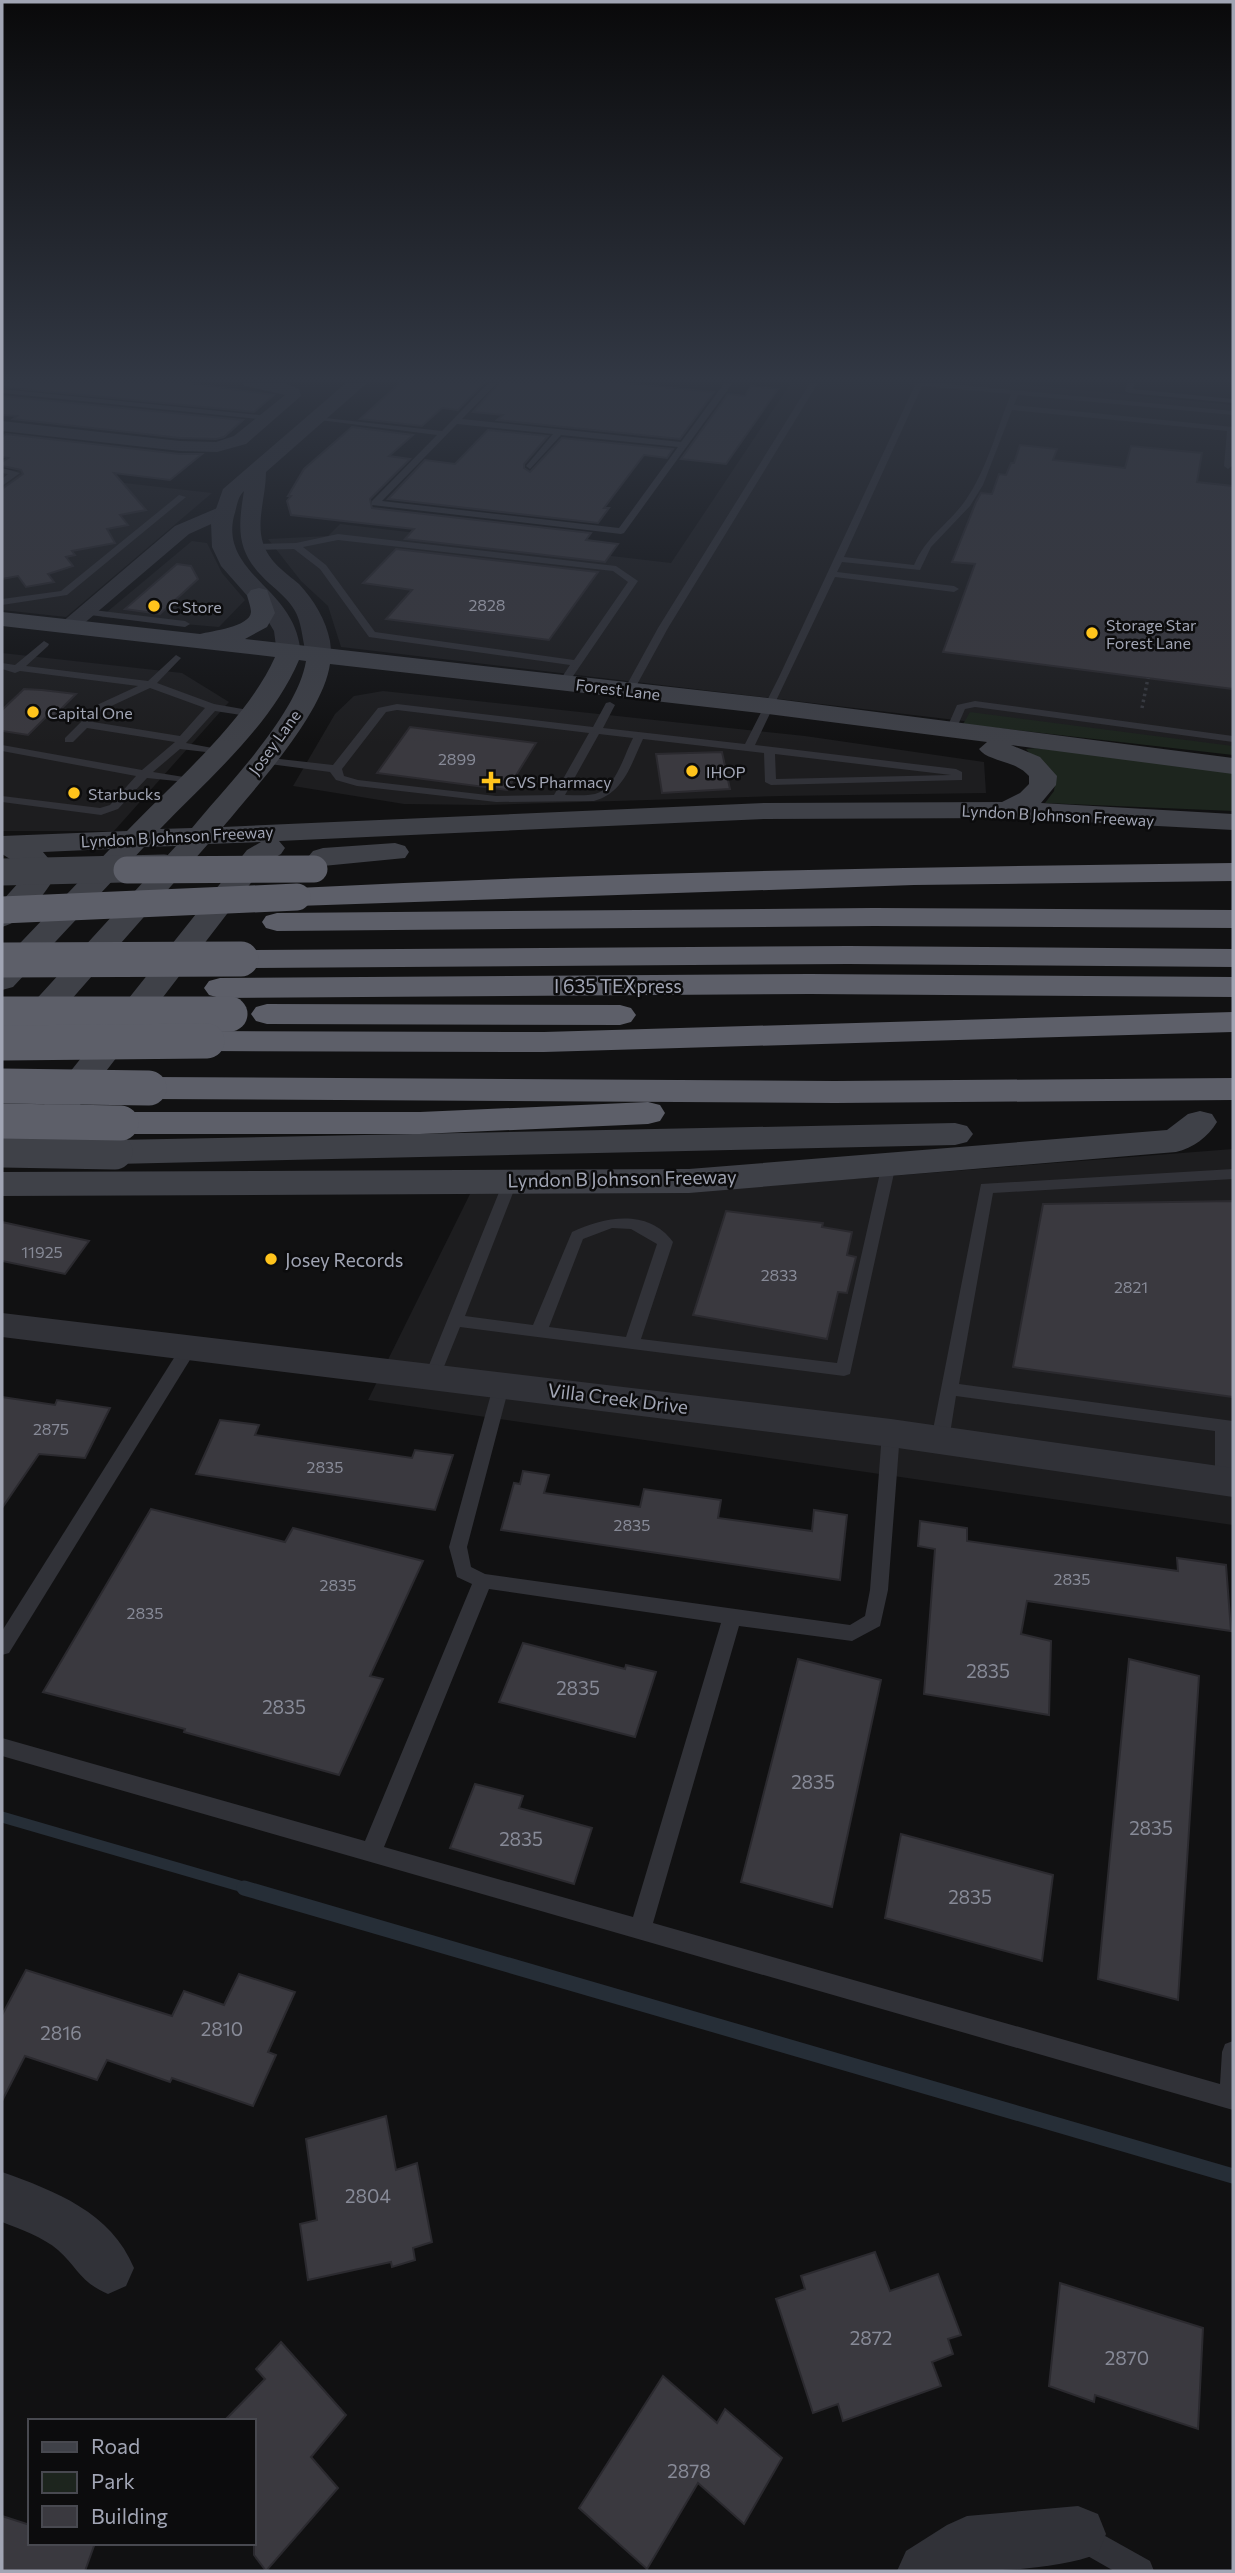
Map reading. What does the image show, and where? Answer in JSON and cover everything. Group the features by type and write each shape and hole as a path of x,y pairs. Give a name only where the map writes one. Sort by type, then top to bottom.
{"highway":[{"path":"127,870 318,863 906,853 1233,855"},
{"path":"2,909 414,891 900,876 1233,872"},
{"path":"2,917 277,922 860,918 1233,919"},
{"path":"848,955 1233,942"},
{"name":"I 635 TEXpress","path":"2,960 848,955 1233,958"},
{"name":"I 635 TEXpress","path":"2,989 810,984 1223,988"},
{"path":"2,1014 581,1014 1227,1022"},
{"path":"2,1043 544,1042 1227,1022"},
{"path":"2,1086 835,1092 1233,1089"},
{"path":"2,1121 119,1153 420,1123 635,1114 835,1092"}],"main road":[{"path":"180,640 227,636 249,629 259,622 263,613 258,595"},
{"name":"Forest Lane","path":"2,619 77,619 286,661 330,675 619,697 1233,766"},
{"name":"Forest Lane","path":"2,639 44,644 180,640"},
{"path":"180,640 220,667"},
{"name":"Josey Lane","path":"2,980 219,752 258,708 286,661"},
{"name":"Forest Lane","path":"330,675 570,673 619,697"},
{"path":"330,675 388,680"},
{"name":"Josey Lane","path":"2,1058 203,835 300,708 330,675"},
{"path":"249,677 256,683 258,708"},
{"path":"949,736 1007,751 1036,766 1042,784 1037,793 1006,810"},
{"name":"Lyndon B Johnson Freeway","path":"2,847 139,838 764,811 1006,810 1233,822"},
{"path":"318,863 555,843 1148,819"},
{"path":"119,1153 58,1178 40,1172 31,1163 34,1141 257,856 278,845 363,837 403,826"},
{"path":"2,847 32,857 40,863 44,871 37,883 2,917"},
{"path":"2,872 127,870"},
{"path":"2,1150 119,1153 940,1135 1217,1123"},
{"name":"Lyndon B Johnson Freeway","path":"2,1184 119,1153 511,1180 689,1181 1176,1141 1217,1123"}],"street":[{"path":"226,503 222,512 220,535 224,551 235,571 272,609 282,625 286,661"},
{"path":"253,503 249,515 254,547 267,568 306,608 330,675"},
{"path":"77,619 183,530 222,512"},
{"path":"224,551 254,547"},
{"name":"Villa Creek Drive","path":"2,1325 502,1383 891,1433 1229,1483"},
{"path":"2,2197 35,2209 75,2231 108,2267"},
{"path":"926,2571 967,2545 1078,2534"}],"lane":[{"path":"2,602 64,593 175,503"},
{"path":"376,503 621,531 641,503"},
{"path":"558,798 596,730 740,503"},
{"path":"748,748 864,503"},
{"path":"838,559 917,568 927,546 968,503"},
{"path":"254,547 296,546 338,537 615,569 633,581 570,673 372,635 323,567 296,546"},
{"path":"831,574 954,589"},
{"path":"69,740 103,706 149,684 180,640"},
{"path":"2,676 19,668 44,644"},
{"path":"2,666 149,684 212,707 258,708"},
{"path":"949,736 961,707 975,704 1233,739"},
{"path":"2,799 101,812 114,807 144,774 180,743 212,707"},
{"path":"336,769 382,710 388,707 640,735 748,748 769,750 956,772 958,778 771,782 769,750"},
{"path":"85,724 219,752"},
{"path":"336,769 340,778 357,783 496,799 594,797 609,793 640,735"},
{"path":"4,752 192,781"},
{"path":"262,760 336,769"},
{"path":"455,1321 844,1370 889,1164"},
{"path":"940,1440 986,1188 1233,1174"},
{"path":"433,1376 511,1180"},
{"path":"538,1331 576,1236 595,1227 623,1222 646,1226 665,1242 632,1342"},
{"path":"2,1647 190,1346"},
{"path":"502,1383 458,1547 463,1572 483,1581 852,1633 873,1620 879,1590 891,1433"},
{"path":"949,1389 1228,1427 1229,1483"},
{"path":"371,1852 483,1581"},
{"path":"640,1930 732,1617"},
{"path":"2,1747 1231,2099 1233,2052"},
{"path":"1078,2534 1140,2571"}],"path":[{"path":"1138,726 1148,678"}],"shaded area":[{"path":"2,503 200,503 66,617 2,610"},
{"path":"711,503 1233,503 1233,753 341,647 328,606 301,581 268,539 328,536 340,524 671,563"},
{"path":"192,541 207,543 222,573 245,600 219,627 101,617"},
{"path":"2,653 182,673 229,702 114,831 2,831"},
{"path":"383,691 805,736 984,762 986,793 484,805 404,804 293,786 335,714 354,696"},
{"path":"1233,1149 1233,1525 368,1400 470,1194 725,1189"}],"green space":[{"path":"970,712 1233,746 1233,755 963,724"},
{"path":"1026,749 1233,770 1233,811 1045,803 1054,791 1055,783"}],"building":[{"path":"2,503 140,503 146,510 120,515 128,525 107,529 115,543 72,551 75,555 66,557 73,566 48,574 54,582 26,587 18,576 2,579"},
{"path":"288,503 371,503 372,508 591,533 586,540 618,544 605,562 405,539 414,529 291,515"},
{"path":"424,503 608,503 604,508 609,508 598,523"},
{"path":"976,503 1233,503 1233,689 943,652 975,564 952,562"},
{"path":"396,549 598,572 549,640 386,619 412,590 363,583"},
{"path":"177,564 191,566 198,579 160,614 125,609"},
{"name":"Capital One","path":"24,689 76,694 53,717 47,716 28,735 2,731 2,710"},
{"name":"CVS Pharmacy","path":"410,727 536,743 507,790 377,773"},
{"name":"IHOP","path":"722,752 730,789 662,793 656,754"},
{"path":"1233,1201 1233,1397 1013,1367 1043,1204"},
{"path":"726,1211 823,1223 822,1227 852,1232 847,1255 856,1257 847,1293 838,1292 827,1339 693,1315"},
{"path":"2,1222 89,1241 65,1274 2,1261"},
{"path":"2,1397 55,1405 57,1400 110,1408 85,1458 39,1454 2,1508"},
{"path":"220,1420 259,1425 255,1435 412,1458 415,1450 453,1455 435,1510 196,1474"},
{"path":"523,1471 549,1475 544,1493 640,1507 644,1489 721,1500 718,1518 812,1531 814,1510 847,1515 840,1580 501,1530 514,1483 520,1484"},
{"path":"151,1509 285,1542 293,1528 423,1561 370,1676 383,1679 339,1775 184,1732 185,1729 43,1692"},
{"path":"920,1521 967,1528 967,1541 1178,1571 1177,1558 1226,1565 1231,1631 1027,1601 1021,1634 1051,1641 1049,1715 924,1694 935,1549 918,1546"},
{"path":"523,1643 625,1669 626,1665 656,1672 635,1737 499,1702"},
{"path":"798,1659 881,1680 832,1907 741,1882"},
{"path":"1129,1659 1199,1676 1178,2000 1098,1979"},
{"path":"475,1784 523,1796 519,1808 592,1828 574,1884 450,1848"},
{"path":"901,1834 1053,1875 1042,1961 885,1918"},
{"path":"26,1970 172,2016 184,1991 224,2005 239,1974 295,1992 268,2052 276,2055 253,2106 172,2078 170,2082 107,2060 97,2080 25,2056 2,2101 2,2015"},
{"path":"386,2116 396,2170 417,2163 432,2242 413,2248 415,2260 392,2267 391,2262 308,2280 300,2224 317,2220 306,2139"},
{"path":"875,2252 890,2291 938,2274 961,2335 948,2339 953,2354 932,2362 941,2386 843,2421 838,2404 813,2413 776,2299 805,2289 801,2276"},
{"path":"1060,2283 1203,2328 1198,2429 1095,2395 1094,2402 1049,2386"},
{"path":"281,2342 346,2415 311,2457 338,2488 266,2571 254,2555 256,2419 226,2419 265,2379 256,2369"},
{"path":"663,2376 717,2423 725,2409 782,2458 744,2524 698,2483 647,2569 579,2508"},
{"path":"2,2516 28,2524 28,2545 94,2545 85,2571 2,2571"}],"waterway":[{"path":"2,1817 250,1889"},
{"path":"244,1888 1233,2176"}],"place":[{"name":"C Store","path":"154,606"},
{"name":"Storage Star Forest Lane","path":"1092,633"},
{"name":"Capital One","path":"33,712"},
{"name":"IHOP","path":"692,771"},
{"name":"CVS Pharmacy","path":"491,781"},
{"name":"Starbucks","path":"74,793"},
{"name":"Josey Records","path":"271,1259"}]}
